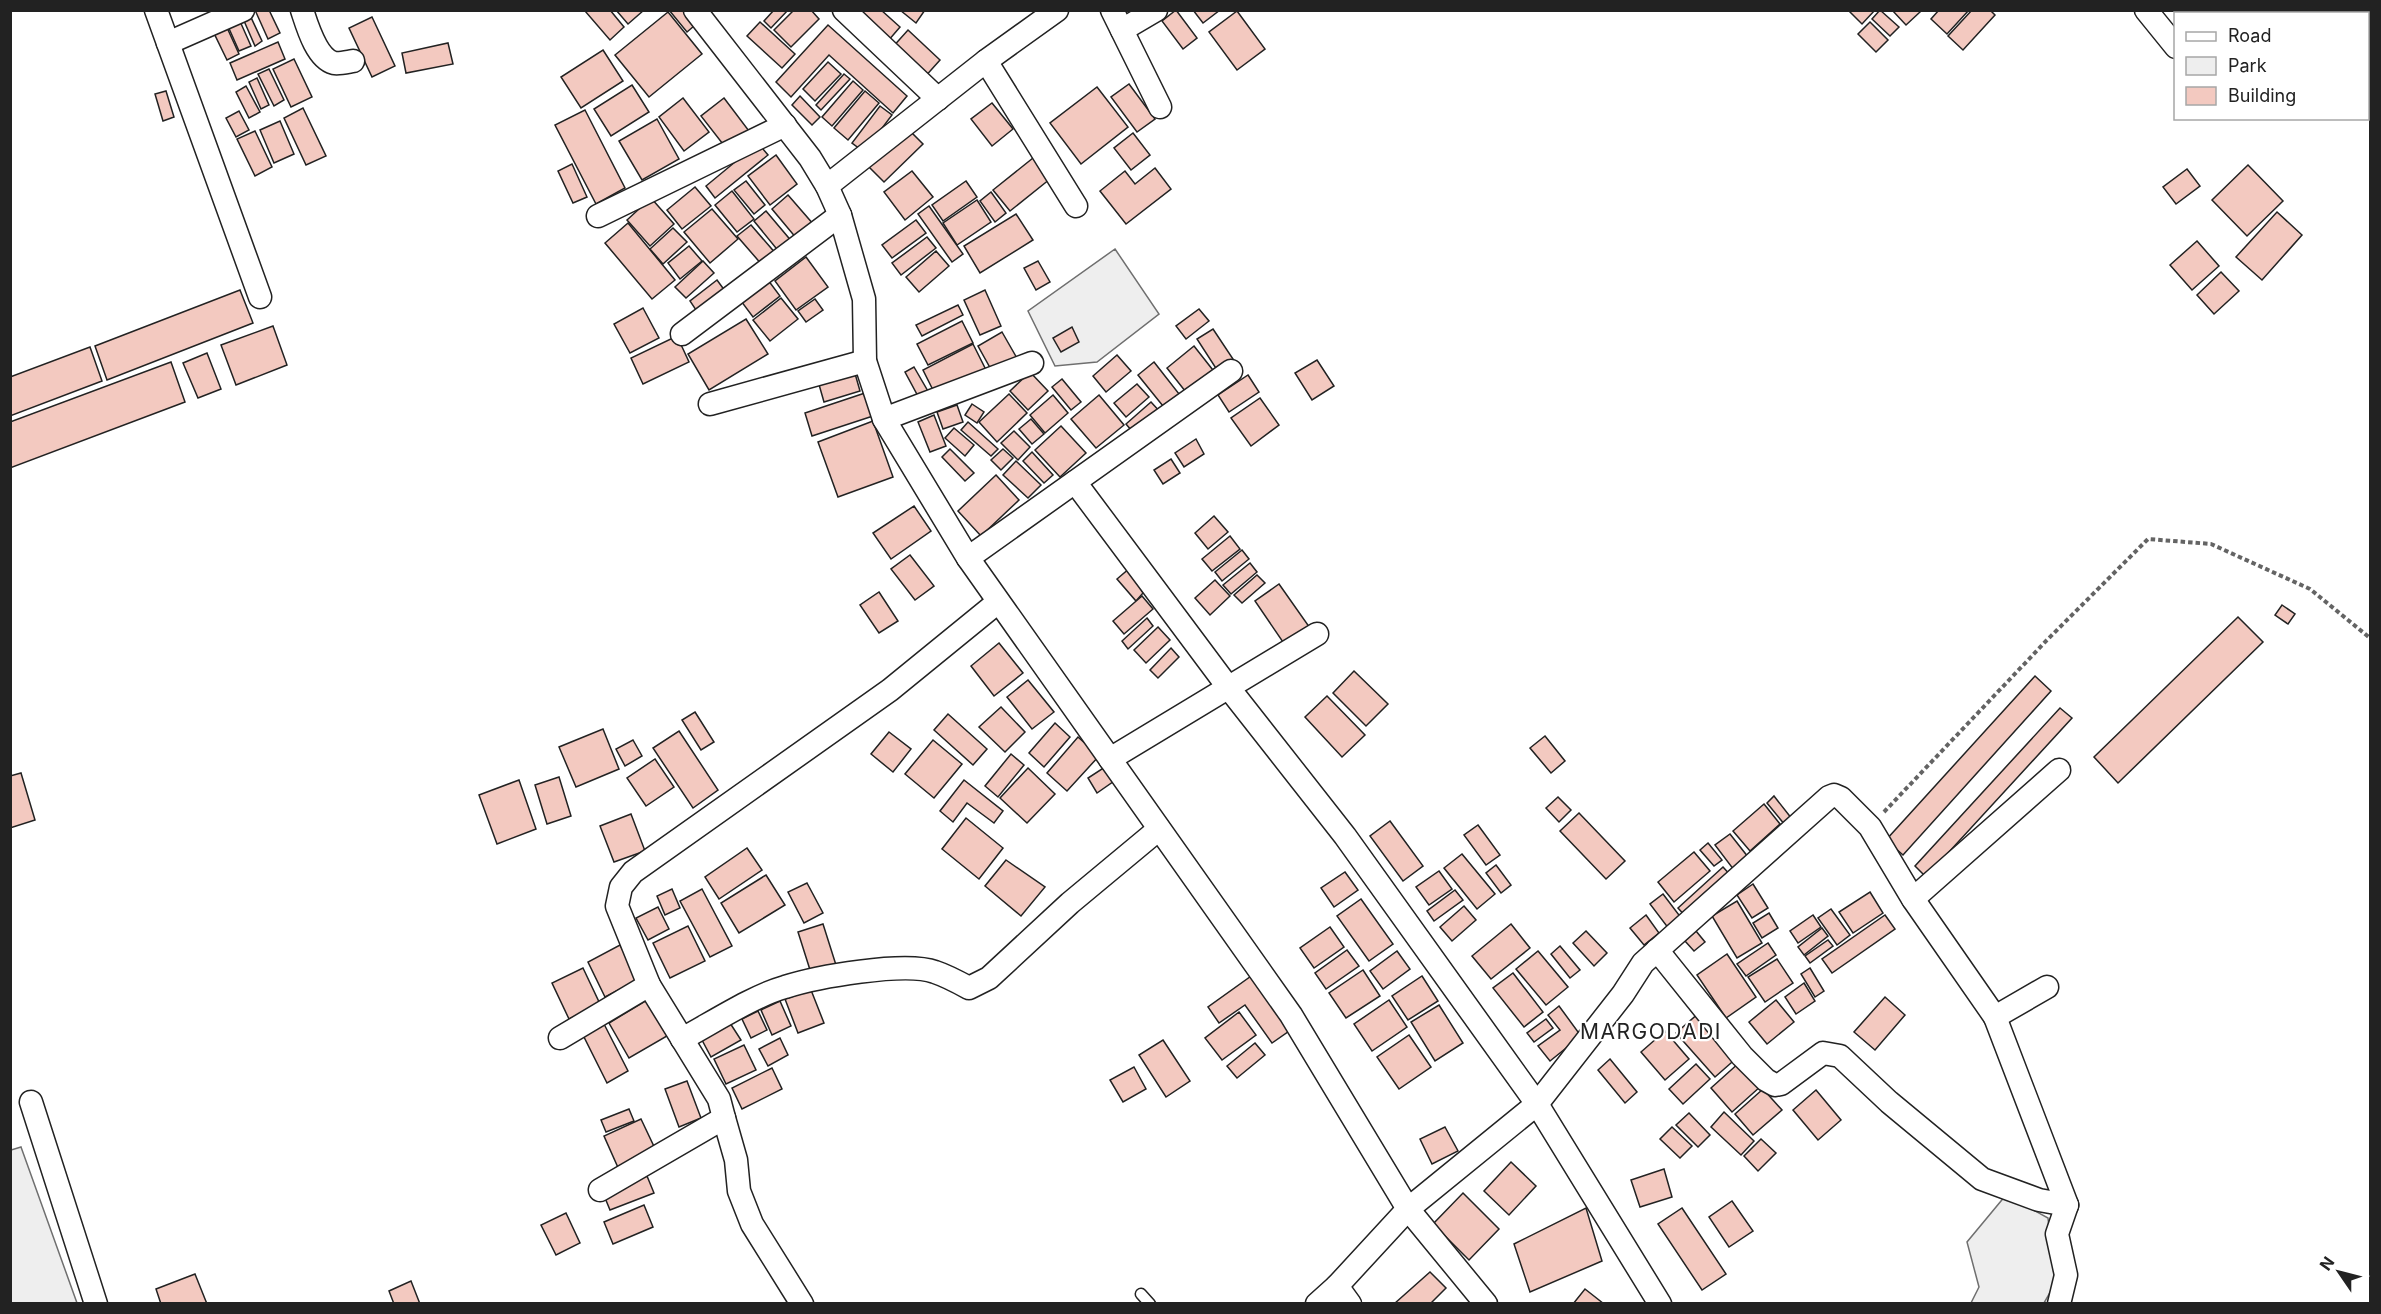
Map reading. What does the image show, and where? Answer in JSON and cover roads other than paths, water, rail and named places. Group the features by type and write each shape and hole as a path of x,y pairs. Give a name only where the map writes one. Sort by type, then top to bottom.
{"street":[{"path":"156,10 260,297"},
{"path":"168,43 243,10"},
{"path":"302,10 314,42 326,59 335,64 352,61"},
{"path":"695,10 810,158 827,186 840,215 864,299 865,361 884,419 968,558 1291,1015 1408,1209 1485,1304"},
{"path":"844,10 938,99"},
{"path":"827,186 986,61 1057,10"},
{"path":"1156,10 1117,20 1160,107"},
{"path":"2146,10 2174,46"},
{"path":"986,61 1076,206"},
{"path":"598,216 785,125"},
{"path":"682,334 840,215"},
{"path":"710,405 865,361"},
{"path":"884,419 1032,363"},
{"path":"968,558 1231,370"},
{"path":"1075,482 1228,687 1345,836 1537,1104 1660,1304"},
{"path":"802,1304 752,1224 739,1191 736,1160 718,1099 649,985 617,906 621,887 633,872 890,690 998,603"},
{"path":"1110,759 1317,634"},
{"path":"1913,899 2058,770"},
{"path":"1317,1304 1344,1295 1408,1209 1537,1104 1650,957 1829,797 1834,795 1841,798 1870,827 1913,899 1995,1017 2067,1205 2057,1234 2066,1275 2059,1304"},
{"path":"682,1040 738,1008 784,987 861,971 897,969 933,971 969,988 989,978 1070,903 1160,829"},
{"path":"1650,957 1766,1080 1775,1085 1781,1084 1823,1053 1840,1056 1889,1102 1982,1179 2039,1200 2067,1205"},
{"path":"560,1038 649,985"},
{"path":"1995,1017 2047,987"},
{"path":"31,1102 96,1304"},
{"path":"600,1190 724,1118"}],"lane":[{"path":"1141,1294 1150,1304"}],"district":[{"name":"MARGODADI","path":"1651,1032"}]}
